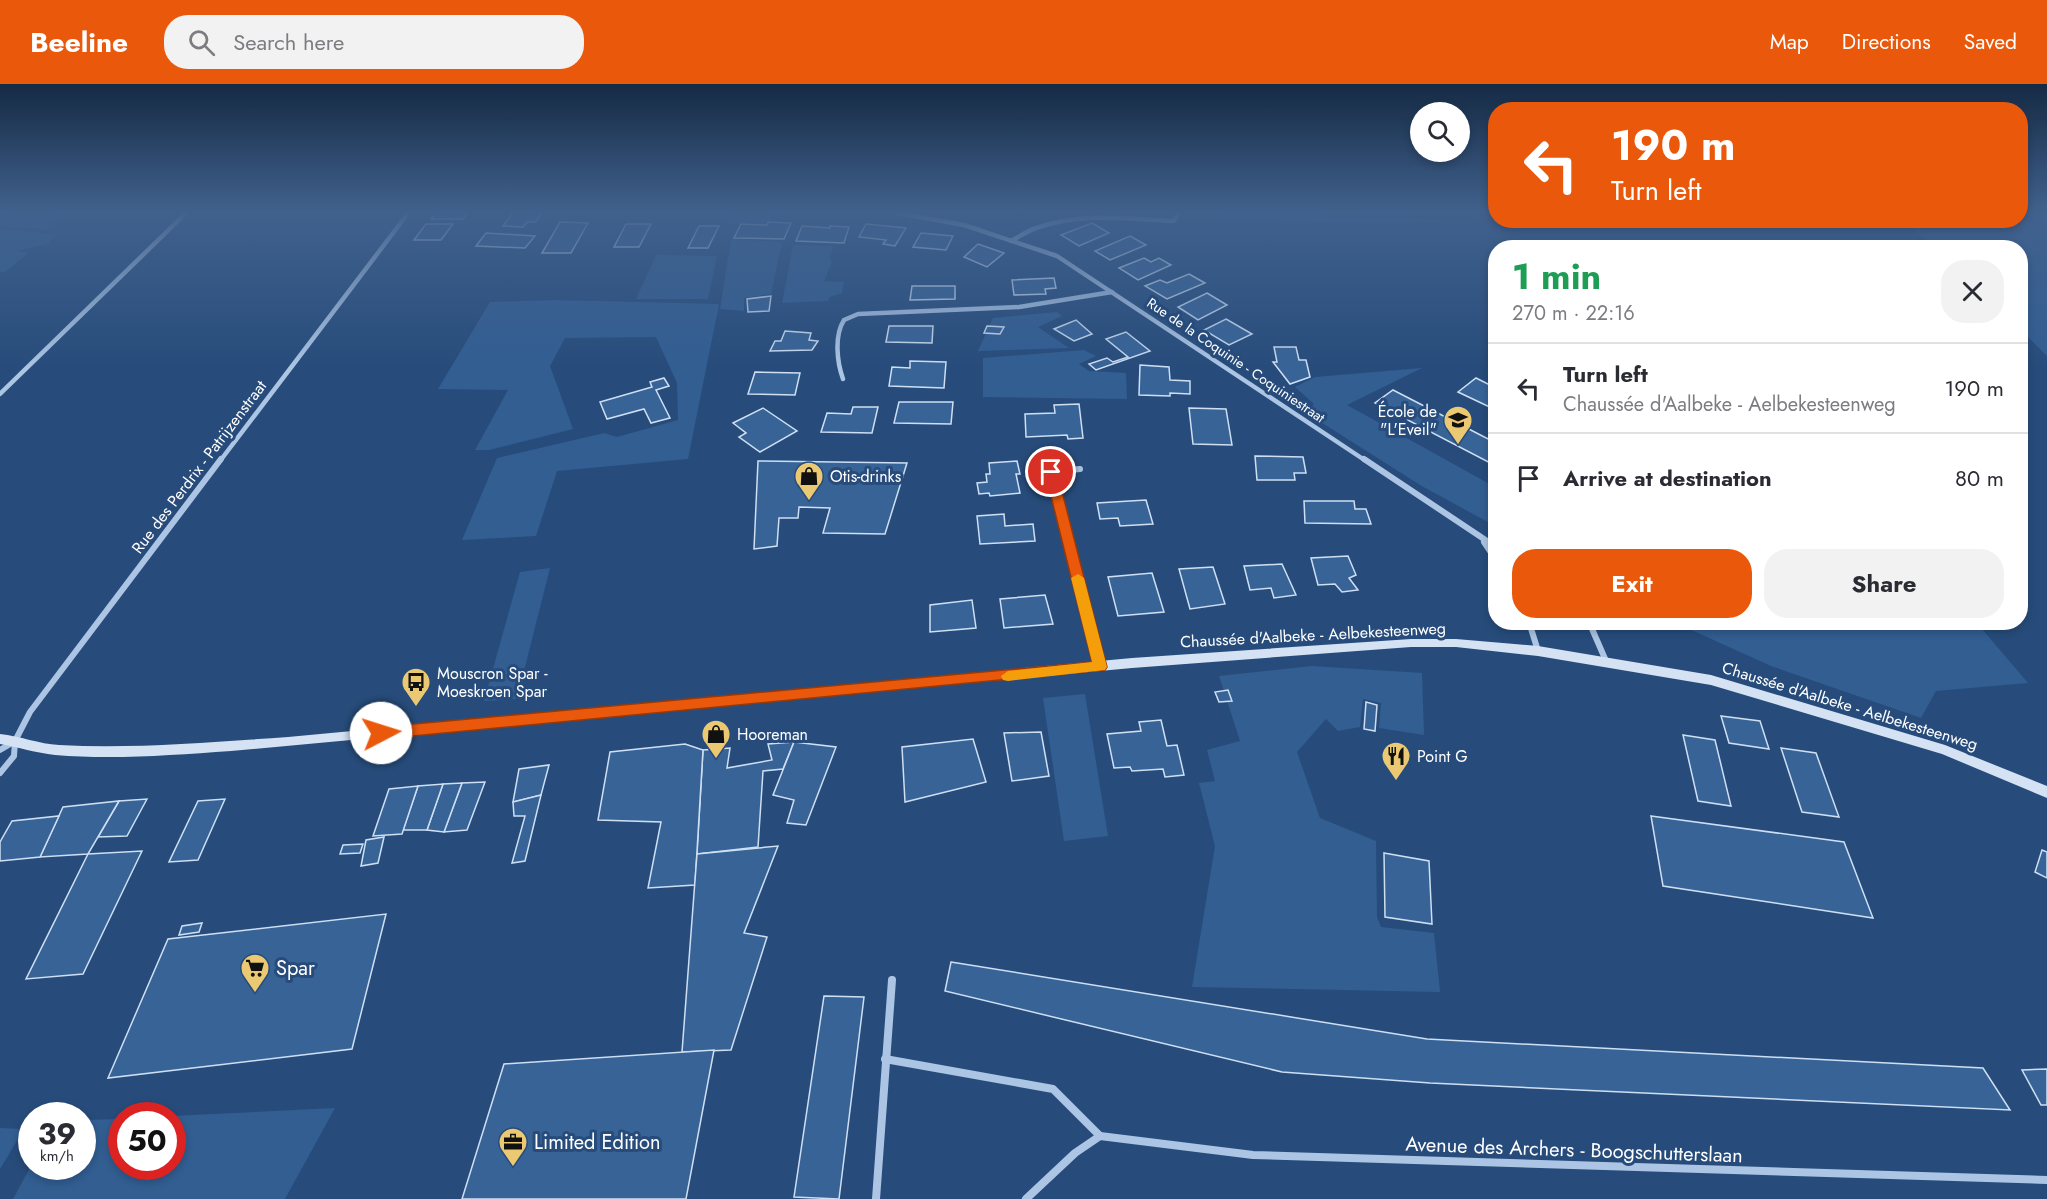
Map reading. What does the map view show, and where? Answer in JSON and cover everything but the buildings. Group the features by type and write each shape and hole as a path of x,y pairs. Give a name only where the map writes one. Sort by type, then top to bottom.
{"main road":[{"name":"Chaussée d'Aalbeke - Aelbekesteenweg","path":"0,739 15,741 26,746 57,750 159,750 265,743 1100,667 1411,643 1456,643 1538,651 1711,680 1845,718 1945,750 2047,792"}],"street":[{"path":"0,394 134,264"},
{"name":"Rue des Perdrix - Patrijzenstraat","path":"0,773 14,756 15,741 30,712 370,264"},
{"name":"Rue de la Coquinie - Coquiniestraat","path":"1069,264 1488,543"},
{"path":"843,379 839,369 839,329 844,320 858,314 1019,307 1112,292"},
{"path":"1080,469 1051,472 1100,667"},
{"name":"Rue de la Coquinie - Coquiniestraat","path":"1484,541 1488,547"},
{"path":"1531,630 1538,651"},
{"path":"1592,630 1606,661"},
{"path":"0,750 15,741"},
{"path":"876,1199 892,980"},
{"path":"885,1059 1053,1089 1101,1136 1075,1153 1026,1199"},
{"name":"Avenue des Archers - Boogschutterslaan","path":"1101,1136 1253,1155 1300,1158 2047,1180"}],"shaded area":[{"path":"0,264 15,264 5,272 0,272"},
{"path":"652,264 715,264 708,299 636,299"},
{"path":"727,264 777,264 771,294 744,298 744,311 720,309"},
{"path":"789,264 831,264 824,281 844,282 842,293 830,297 828,301 782,303"},
{"path":"2028,264 2047,264 2047,356 2028,337"},
{"path":"554,300 719,304 688,459 557,471 536,536 462,540 497,458 604,433 617,437 678,420 677,383 656,337 565,338 550,366 573,429 489,450 475,450 508,390 438,389 490,302"},
{"path":"1057,312 1062,316 1038,327 1069,348 978,351 993,318"},
{"path":"1084,350 1096,356 1079,364 1089,371 1126,373 1127,399 983,397 983,358"},
{"path":"1422,368 1347,405 1488,483 1488,522 1420,485 1305,412 1314,404 1295,387 1315,377"},
{"path":"550,568 517,699 484,701 520,572"},
{"path":"1691,630 1983,630 2028,683 1936,691 1921,718 1771,666"},
{"path":"1312,666 1422,673 1424,735 1379,728 1381,703 1363,699 1360,727 1338,731 1326,719 1297,752 1320,818 1376,841 1377,917 1381,927 1434,933 1440,992 1192,987 1215,846 1199,783 1215,781 1207,750 1240,741 1219,676"},
{"path":"1085,694 1108,836 1064,841 1043,698"},
{"path":"335,1108 285,1199 13,1199 23,1180 96,1180 96,1120 108,1119 108,1180 186,1180 186,1115"},
{"path":"0,1128 18,1129 18,1139 0,1169"}],"slow traffic":[{"path":"1008,676 1100,667 1078,578"}],"place":[{"name":"École de \"L'Eveil\"","path":"1458,446"},
{"name":"Otis-drinks","path":"809,502"},
{"name":"Mouscron Spar - Moeskroen Spar","path":"416,708"},
{"name":"Hooreman","path":"716,760"},
{"name":"Point G","path":"1396,782"},
{"name":"Spar","path":"255,994"},
{"name":"Limited Edition","path":"513,1168"}],"route":[{"path":"381,733 1100,667 1051,472"}]}
